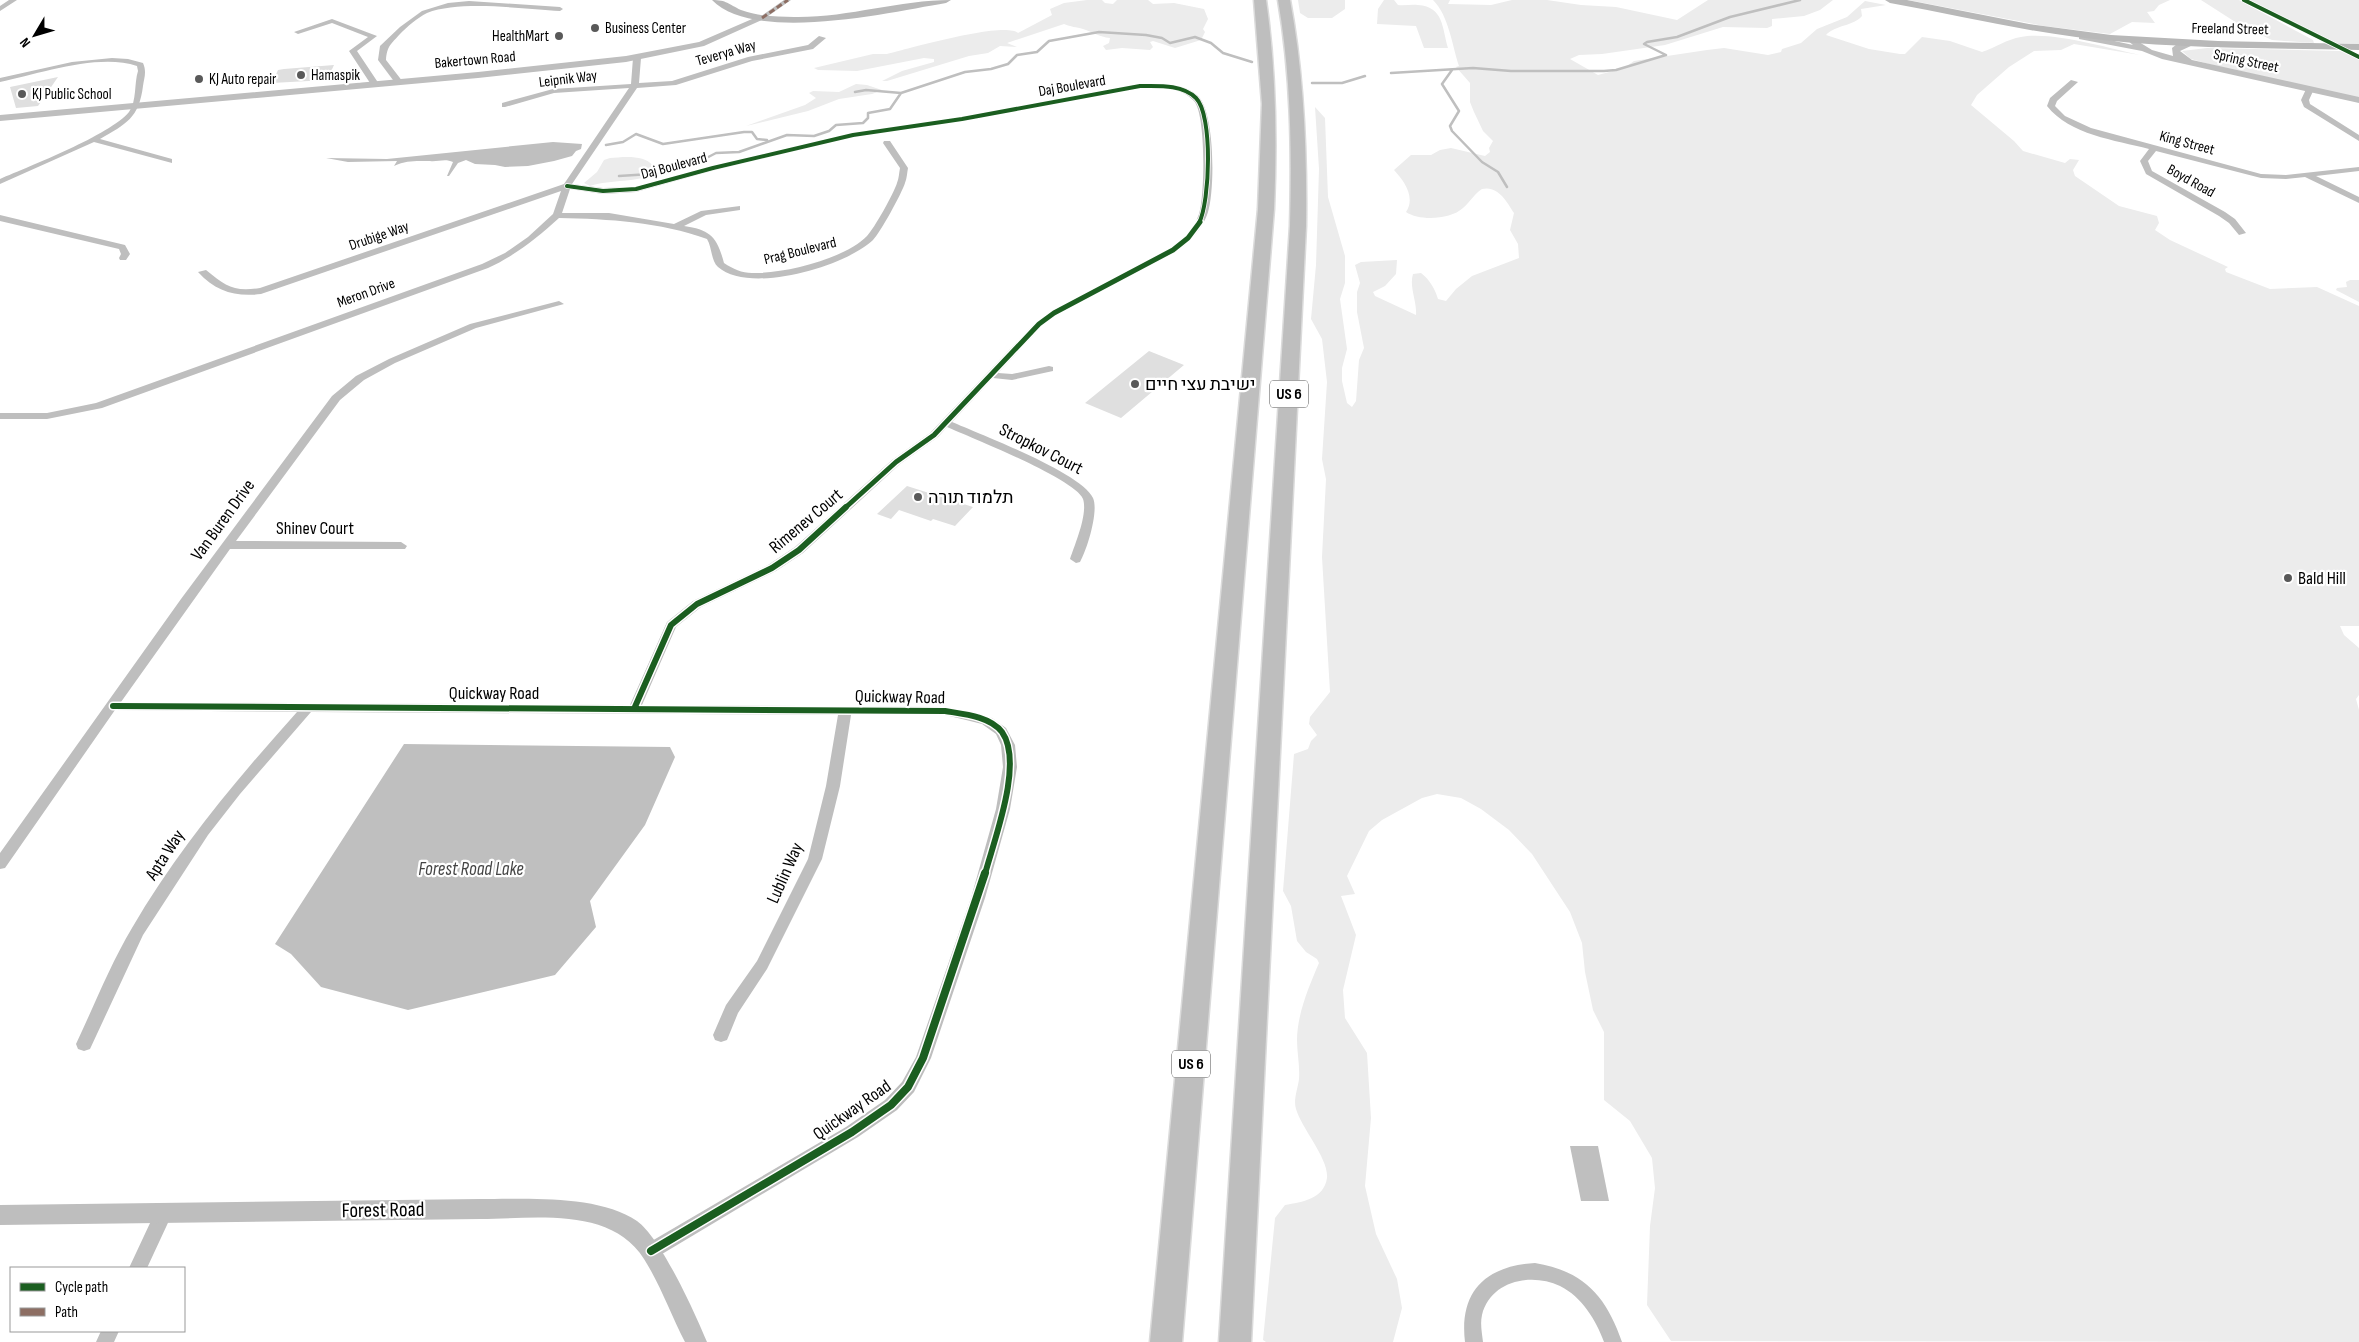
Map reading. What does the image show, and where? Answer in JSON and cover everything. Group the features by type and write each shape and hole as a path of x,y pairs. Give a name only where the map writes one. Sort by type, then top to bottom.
{"highway":[{"name":"US 6","path":"1166,1342 1267,200 1269,93 1260,0"},
{"name":"US 6","path":"1235,1342 1298,217 1298,105 1292,46 1284,0"}],"main road":[{"path":"717,0 736,11 762,18"},
{"name":"Bakertown Road","path":"762,18 812,19 848,17 946,0"},
{"path":"1890,0 2064,32 2131,40"},
{"name":"Freeland Street","path":"2131,40 2359,47"}],"street":[{"path":"0,9 14,0"},
{"path":"762,18 788,0"},
{"path":"399,82 382,60 381,54 384,45 402,28 424,12 448,5 469,2 560,9"},
{"name":"Bakertown Road","path":"0,118 399,82 637,58 700,44 762,18"},
{"path":"298,32 332,21 373,36 353,51 375,84"},
{"path":"2002,21 2034,30 2113,42 2149,52"},
{"name":"Teverya Way","path":"635,85 673,83 751,59 810,47 822,38"},
{"name":"Spring Street","path":"2131,40 2149,52 2198,65 2359,100"},
{"path":"2190,43 2177,48 2176,52 2180,58 2198,65"},
{"name":"Meron Drive","path":"0,416 47,416 98,406 485,266 508,255 531,239 557,215 567,186 635,85 637,58"},
{"path":"0,80 98,61 134,61 140,65 142,71 136,105 124,121 93,139 0,182"},
{"name":"King Street","path":"2074,82 2053,100 2051,106 2059,116 2088,130 2261,176 2307,175 2359,169"},
{"name":"Leipnik Way","path":"506,105 552,91 635,85"},
{"name":"Daj Boulevard","path":"567,186 603,191 636,189 712,168 853,134 962,119 1140,86 1161,86 1182,90 1195,97 1202,106 1206,148 1204,210 1196,229 1187,240 1173,250 1054,313 1039,324 989,375"},
{"path":"2310,89 2306,100 2307,106 2359,139"},
{"path":"93,139 170,161"},
{"name":"Prag Boulevard","path":"557,215 609,216 688,228 710,237 715,245 720,264 727,270 744,275 775,274 846,254 865,244 871,237 901,184 904,168 887,143"},
{"name":"Boyd Road","path":"2154,148 2144,161 2149,172 2222,214 2232,221 2242,233"},
{"path":"2307,175 2359,200"},
{"name":"Drubige Way","path":"203,272 226,292 241,294 261,291 567,186"},
{"path":"675,226 704,213 738,208"},
{"path":"0,218 122,247 126,254 123,258"},
{"name":"Van Buren Drive","path":"0,864 330,403 360,378 392,361 473,326 559,304"},
{"path":"989,375 1012,377 1049,368"},
{"name":"Rimenev Court","path":"634,709 671,625 680,615 697,604 772,568 799,550 896,462 934,435 989,375"},
{"name":"Stropkov Court","path":"945,422 1063,476 1080,488 1088,501 1088,513 1076,559"},
{"name":"Shinev Court","path":"228,545 401,546"},
{"name":"Quickway Road","path":"113,706 945,711 987,722 1001,731 1008,745 1010,767 1002,814 978,898 923,1058 908,1087 890,1105 852,1132 651,1251"},
{"name":"Apta Way","path":"84,1044 136,932 203,831 235,790 308,707"},
{"name":"Lublin Way","path":"721,1035 731,1010 762,965 815,859 833,786 845,711"},
{"name":"Forest Road","path":"0,1215 551,1209 584,1212 614,1220 630,1228 651,1251 696,1342"},
{"path":"138,1267 164,1212"},
{"path":"1474,1342 1473,1315 1476,1305 1487,1288 1507,1274 1533,1271 1557,1276 1580,1289 1599,1312 1613,1342"}],"shaded area":[{"path":"1102,0 1105,3 1113,4 1117,0 1148,0 1153,4 1174,3 1204,9 1208,19 1203,29 1205,32 1201,40 1175,48 1153,41 1150,42 1153,47 1150,50 1122,48 1106,50 1103,46 1109,43 1110,38 1064,24 1007,43 1017,47 1000,46 988,53 969,56 887,81 882,81 902,71 934,62 934,59 924,58 857,71 818,70 814,68 873,54 887,54 976,33 1009,30 1018,33 1052,15 1050,9 1064,3"},
{"path":"1298,0 1345,0 1345,9 1332,18 1308,18 1300,13"},
{"path":"1384,0 1394,0 1398,5 1418,5 1433,10 1443,26 1448,48 1424,48 1416,26 1377,24 1378,9"},
{"path":"1433,0 1450,0 1448,4 1491,5 1512,0 1547,0 1581,5 1616,7 1677,20 1708,0 1833,0 1820,10 1804,16 1772,19 1772,26 1767,28 1723,27 1665,45 1602,54 1579,55 1570,59 1598,75 1624,68 1634,61 1707,50 1724,48 1768,55 1781,52 1782,49 1801,43 1817,29 1847,17 1865,1 1886,5 1861,9 1862,16 1859,19 1834,29 1826,35 1869,49 1900,54 1905,54 1922,37 1950,41 1982,52 2021,37 2048,36 2080,41 2140,55 2074,44 2061,50 2034,51 2009,67 1977,95 1971,105 2014,141 2023,151 2065,163 2070,159 2079,160 2073,170 2075,176 2119,206 2157,216 2159,223 2155,230 2170,240 2228,267 2225,269 2226,272 2270,289 2317,287 2359,306 2359,626 2340,626 2344,635 2359,648 2359,695 2356,699 2359,710 2359,1342 1671,1341 1647,1305 1650,1226 1655,1188 1652,1158 1630,1121 1604,1100 1604,1032 1593,1010 1585,972 1582,943 1570,912 1532,854 1509,830 1481,809 1461,798 1437,794 1422,798 1382,820 1369,831 1347,876 1355,894 1341,896 1356,935 1343,990 1345,1018 1367,1053 1371,1118 1365,1186 1376,1234 1397,1279 1402,1308 1393,1342 1266,1342 1263,1340 1275,1218 1285,1205 1305,1201 1317,1195 1322,1191 1327,1178 1324,1162 1299,1117 1295,1102 1299,1079 1297,1040 1299,1021 1319,963 1297,941 1291,906 1283,891 1294,754 1308,749 1311,741 1317,735 1309,724 1310,717 1330,692 1322,557 1326,479 1322,459 1327,382 1322,339 1311,319 1316,265 1319,169 1315,107 1325,118 1328,197 1345,256 1345,283 1340,299 1347,349 1342,368 1342,381 1347,403 1352,407 1356,401 1359,360 1364,348 1357,312 1357,292 1360,283 1355,265 1361,262 1397,260 1396,274 1385,286 1373,292 1375,296 1416,315 1412,284 1413,274 1421,273 1432,285 1438,299 1446,301 1456,289 1472,276 1519,258 1518,244 1510,230 1514,213 1501,195 1493,190 1488,188 1482,189 1463,208 1443,217 1426,218 1406,212 1410,201 1408,190 1394,170 1411,155 1431,155 1440,150 1451,148 1485,156 1490,152 1489,148 1493,141 1483,131 1474,112 1470,102 1470,83 1456,67 1459,66 1446,22"},
{"path":"1908,0 2170,0 2159,5 2154,11 2147,12 2155,23 2132,22 2110,34 2044,26"},
{"path":"2201,0 2239,0 2313,40 2314,43 2272,40 2240,25"},
{"path":"2248,0 2359,0 2359,44 2335,43"},
{"path":"2207,48 2340,51 2359,59 2359,98 2209,64 2191,59 2182,51"},
{"path":"856,84 882,90 872,94 839,99 808,111 746,126 805,105 816,98 809,93 813,91 839,92"},
{"path":"610,158 639,158 653,166 649,171 657,173 633,180 607,182 590,186 584,183 597,172 604,160"},
{"path":"2359,280 2359,302 2336,290 2337,288 2347,287 2346,282"}],"water":[{"path":"553,142 582,144 581,149 572,156 528,166 505,167 475,164 466,160 458,163 449,176 447,176 453,162 447,160 412,161 394,166 397,161 348,162 326,158 387,159"},
{"name":"Forest Road Lake","path":"404,744 670,747 675,757 645,825 590,901 596,927 555,975 408,1010 321,987 291,954 275,944"},
{"path":"1570,1146 1598,1146 1609,1201 1581,1201"}],"building":[{"name":"Hamaspik","path":"334,65 327,80 272,83 278,70"},
{"name":"KJ Public School","path":"58,77 38,106 16,108 10,87"},
{"name":"ישיבת עצי חיים","path":"1149,351 1184,365 1121,418 1085,403"},
{"name":"תלמוד תורה","path":"907,486 973,507 955,526 933,519 931,521 899,510 891,519 877,514"}],"waterway":[{"path":"1391,73 1473,68 1511,71 1616,70 1666,55 1644,44 1647,42 1677,37 1730,17 1800,0"},
{"path":"901,93 965,72 991,69 1008,64 1017,55 1037,52 1049,41 1099,32 1146,35 1162,38 1170,43 1195,37 1211,43 1223,53 1252,62"},
{"path":"1452,70 1442,84 1459,111 1450,126 1452,131 1482,162 1498,172 1507,187"},
{"path":"1312,83 1342,83 1365,76"},
{"path":"855,92 866,90 901,93"},
{"path":"619,176 666,173 695,164 716,153 739,152 787,135 814,136 829,131 836,125 863,123 868,118 868,113 890,109 901,93"},
{"path":"606,145 623,142 636,134 663,144 744,132 752,132 757,139 767,140"}],"marked path":[{"path":"762,18 788,0"}],"cycle path":[{"path":"2244,0 2359,57"},
{"path":"567,186 603,191 636,189 713,168 853,135 962,119 1140,86 1170,87 1190,93 1202,106 1206,129 1206,203 1199,224 1188,238 1173,250 1054,313 1039,324 934,435 896,462 799,550 772,568 697,604 671,625 634,709"},
{"path":"113,706 945,711 987,721 1001,731 1008,745 1010,767 1003,809 978,898 923,1058 908,1087 891,1105 852,1132 651,1251"}],"place":[{"name":"Business Center","path":"595,28"},
{"name":"HealthMart","path":"559,36"},
{"name":"Hamaspik","path":"301,75"},
{"name":"KJ Auto repair","path":"199,79"},
{"name":"KJ Public School","path":"22,94"},
{"name":"ישיבת עצי חיים","path":"1135,384"},
{"name":"תלמוד תורה","path":"918,497"},
{"name":"Bald Hill","path":"2288,578"}]}
